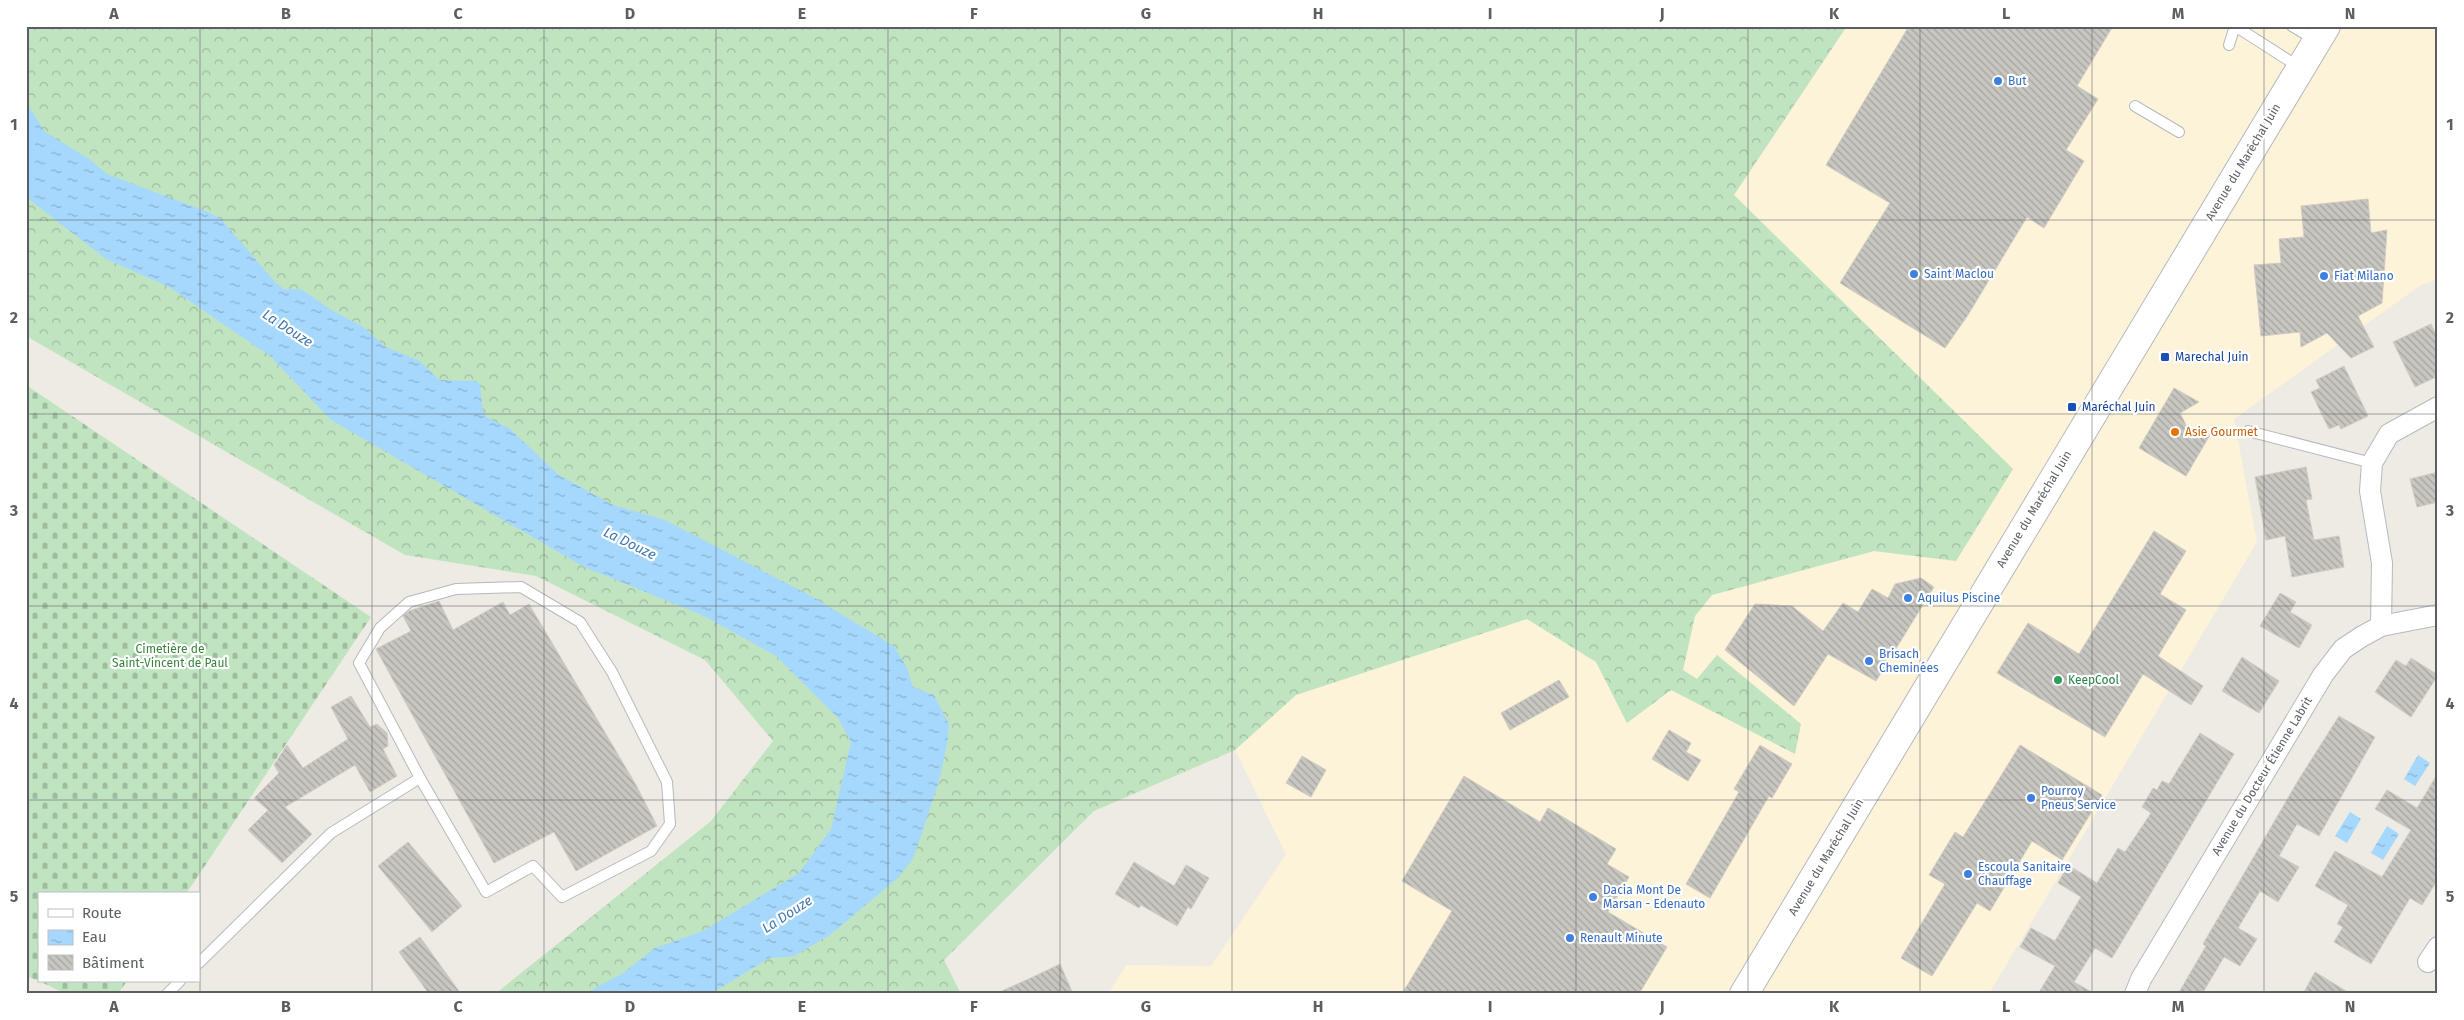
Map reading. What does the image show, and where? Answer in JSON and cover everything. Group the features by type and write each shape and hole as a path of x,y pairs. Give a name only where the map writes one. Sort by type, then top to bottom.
{"main road":[{"name":"Avenue du Maréchal Juin","path":"1744,994 2322,34"}],"street":[{"path":"2381,626 2382,563 2370,491 2372,463 2389,434 2438,407"},
{"name":"Avenue du Docteur Étienne Labrit","path":"2135,994 2141,979 2323,675 2343,649 2381,626 2438,615"}],"lane":[{"path":"2229,45 2235,26 2300,68"},
{"path":"2292,26 2322,34"},
{"path":"2135,106 2179,132"},
{"path":"2248,431 2372,463"},
{"path":"521,587 580,622 612,672 667,782 670,824 651,852 562,897 534,866 486,892 420,778 360,663 380,628 409,602 456,589 521,587"},
{"path":"200,962 331,833 420,778"},
{"path":"168,994 179,982"}],"shaded area":[{"path":"1847,26 2438,26 2438,279 2421,285 2234,419 2257,542 1989,994 1108,994 1126,965 1211,966 1286,854 1235,750 1296,695 1527,619 1596,662 1627,723 1671,689 1795,754 1718,655 1697,679 1683,670 1695,616 1712,595 1874,551 1956,561 2013,469 1734,195"}],"green space":[{"path":"26,26 1847,26 1734,195 2013,469 1956,561 1874,551 1712,595 1695,616 1683,670 1697,679 1717,655 1801,724 1795,754 1671,690 1627,723 1596,662 1527,619 1296,695 1235,750 1094,811 944,960 961,994 495,994 711,821 773,741 705,660 536,576 405,555 26,336"},
{"name":"Cimetière de Saint-Vincent de Paul","path":"26,385 371,617 187,892 38,892 38,981 26,976"},
{"path":"41,982 126,982 118,994 66,994"}],"water":[{"name":"La Douze","path":"26,102 45,132 88,158 107,174 208,212 221,219 276,283 284,289 301,289 333,311 362,326 386,347 420,361 439,380 477,381 480,385 483,412 488,418 509,428 559,475 613,505 665,520 813,597 894,646 907,668 913,687 934,695 949,724 939,781 913,858 899,877 830,935 794,956 770,958 710,994 584,994 623,973 655,948 703,931 799,873 831,829 851,742 838,718 776,656 702,615 584,567 331,420 270,356 169,287 106,259 26,197"},
{"path":"2418,755 2430,763 2415,786 2404,779"},
{"path":"2350,812 2361,819 2347,843 2335,836"},
{"path":"2387,826 2399,834 2383,860 2371,853"}],"building":[{"path":"1909,26 2113,26 2077,86 2098,99 2066,150 2084,161 2044,228 2027,217 1968,315 1945,348 1840,283 1890,203 1826,165"},
{"path":"2368,199 2371,233 2387,230 2382,303 2358,316 2374,347 2351,358 2327,333 2301,347 2300,332 2261,336 2254,265 2281,263 2279,239 2304,237 2301,206"},
{"path":"2431,324 2438,339 2438,376 2415,387 2393,342"},
{"path":"2344,366 2368,416 2341,429 2339,425 2329,429 2311,392 2320,388 2316,380"},
{"path":"2174,388 2199,402 2180,413 2193,439 2214,428 2186,476 2139,448"},
{"path":"2306,467 2312,499 2306,500 2314,540 2339,536 2344,567 2292,577 2285,536 2266,540 2255,477"},
{"path":"2438,472 2438,502 2417,507 2410,479"},
{"path":"2154,531 2186,551 2160,594 2186,610 2158,656 2203,686 2191,705 2143,674 2105,737 1997,673 2028,623 2079,654"},
{"path":"1921,578 1934,587 1876,681 1828,654 1794,706 1725,650 1755,604 1792,606 1823,631 1843,603 1858,612 1872,589 1888,598 1895,584"},
{"path":"2280,593 2296,602 2290,612 2312,625 2299,648 2260,626"},
{"path":"439,601 453,630 503,602 510,615 529,604 636,785 657,826 576,871 554,832 494,863 376,649 411,631 403,616 409,611"},
{"path":"2242,657 2279,681 2259,713 2222,691"},
{"path":"2411,658 2438,675 2411,717 2375,692 2396,660 2406,666"},
{"path":"1559,680 1569,697 1510,730 1501,713"},
{"path":"351,696 370,727 377,724 387,733 388,746 383,749 397,776 370,792 355,765 285,807 312,834 282,863 248,830 268,810 254,798 279,773 274,765 287,745 303,768 348,739 331,707"},
{"path":"2339,716 2375,737 2319,836 2297,824 2279,856 2299,867 2278,902 2260,891 2238,928 2257,939 2240,966 2224,957 2202,994 2178,994 2206,946 2203,944 2299,779"},
{"path":"1669,730 1691,743 1686,752 1701,760 1688,781 1652,759"},
{"path":"2200,733 2234,754 2112,958 2095,948 2074,982 2095,994 2038,994 2055,966 2020,947 2031,928 2055,941 2081,897 2058,883 2068,865 2097,883 2118,848 2125,852 2151,813 2142,807 2153,788 2157,790 2162,781 2169,784"},
{"path":"1760,745 1792,764 1772,798 1769,796 1710,898 1686,884 1739,792 1734,789"},
{"path":"2020,745 2102,795 2062,860 2032,841 1990,911 1977,903 1932,976 1901,958 1945,884 1929,875 1955,832 1963,837"},
{"path":"1302,756 1326,770 1311,797 1286,783"},
{"path":"2438,773 2438,879 2422,905 2410,898 2371,964 2334,942 2343,927 2337,924 2348,905 2315,886 2335,851 2382,877 2411,830 2375,809 2387,790 2417,808"},
{"path":"1464,776 1540,822 1548,808 1616,849 1607,864 1629,877 1608,912 1667,947 1639,994 1402,994 1452,911 1402,881"},
{"path":"408,842 462,906 432,932 378,866"},
{"path":"1134,862 1174,886 1186,865 1209,878 1191,909 1188,907 1177,926 1141,905 1139,908 1115,894"},
{"path":"420,937 461,994 429,994 399,952"},
{"path":"1060,964 1073,994 995,994 1033,977"},
{"path":"2315,972 2351,994 2303,994"}],"place":[{"name":"But","path":"1998,81"},
{"name":"Saint Maclou","path":"1914,274"},
{"name":"Fiat Milano","path":"2324,276"},
{"name":"Marechal Juin","path":"2165,357"},
{"name":"Maréchal Juin","path":"2072,407"},
{"name":"Asie Gourmet","path":"2175,432"},
{"name":"Aquilus Piscine","path":"1908,598"},
{"name":"Brisach Cheminées","path":"1869,661"},
{"name":"KeepCool","path":"2058,680"},
{"name":"Pourroy Pneus Service","path":"2031,798"},
{"name":"Escoula Sanitaire Chauffage","path":"1968,874"},
{"name":"Dacia Mont De Marsan - Edenauto","path":"1593,897"},
{"name":"Renault Minute","path":"1570,938"}]}
